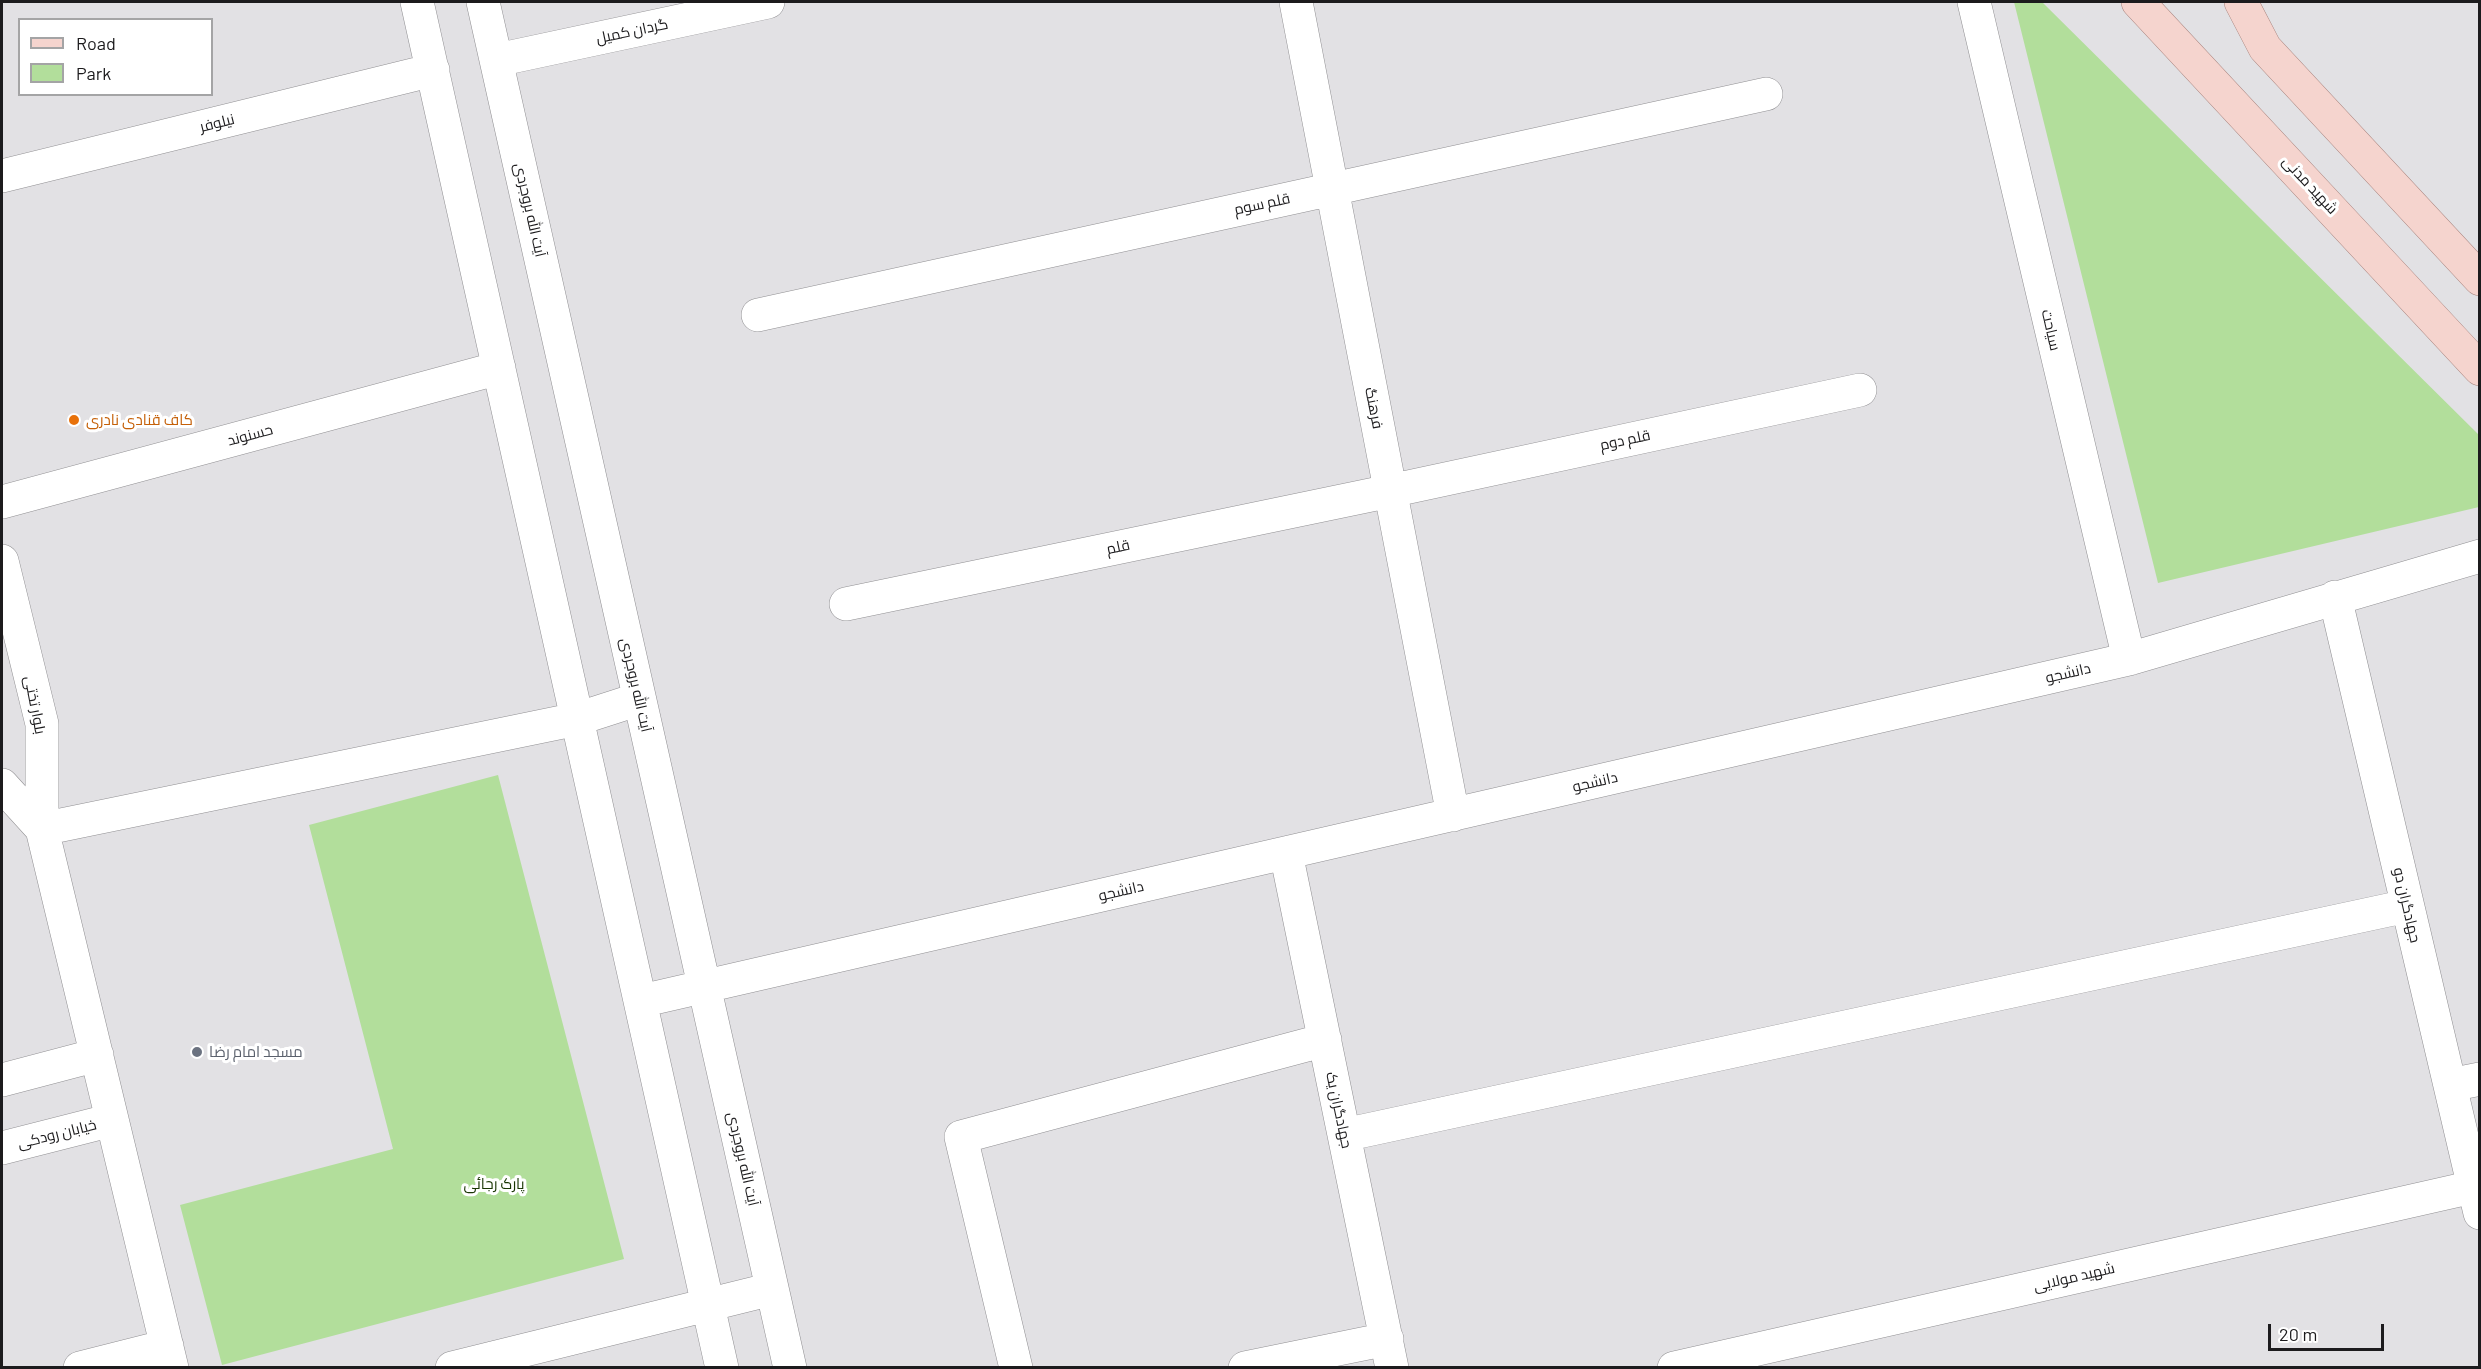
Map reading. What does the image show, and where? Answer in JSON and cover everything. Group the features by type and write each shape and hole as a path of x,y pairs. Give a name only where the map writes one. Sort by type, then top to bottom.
{"main road":[{"name":"شهید مدنی","path":"2138,2 2480,369"},
{"path":"2241,2 2265,48 2480,279"}],"street":[{"path":"417,2 722,1368"},
{"name":"آیت الله بروجردی","path":"483,2 790,1368"},
{"name":"گردان کمیل","path":"496,60 768,2"},
{"name":"فرهنگ","path":"1296,2 1452,815"},
{"name":"سیاحت","path":"1974,2 2129,659"},
{"name":"نیلوفر","path":"2,176 433,70"},
{"name":"قلم سوم","path":"758,315 1766,94"},
{"name":"حسنوند","path":"2,502 499,368"},
{"name":"قلم دوم","path":"1390,491 1860,390"},
{"name":"قلم","path":"846,604 1390,491"},
{"name":"دانشجو","path":"641,1001 2129,659 2480,556"},
{"name":"بلوار تختی","path":"2,561 42,724 42,829"},
{"name":"جهادگران دو","path":"2335,597 2407,906 2464,1082 2476,1200"},
{"path":"42,829 577,718 639,699"},
{"path":"2,785 42,829 170,1357 80,1368"},
{"name":"جهادگران یک","path":"1286,853 1390,1353"},
{"path":"1344,1135 2407,906"},
{"path":"1016,1368 960,1137 1325,1040"},
{"path":"2,1080 97,1055"},
{"name":"خیابان رودکی","path":"2,1148 112,1120"},
{"name":"شهید مولایی","path":"1674,1368 2476,1200"},
{"path":"452,1368 772,1289"},
{"path":"1245,1368 1390,1353"}],"green space":[{"path":"2014,2 2042,2 2479,435 2479,507 2158,583"},
{"name":"پارک رجائی","path":"498,775 624,1259 222,1365 180,1205 393,1149 309,825"}],"place":[{"name":"کاف قنادی نادری","path":"74,420"},
{"name":"مسجد امام رضا","path":"197,1052"}]}
